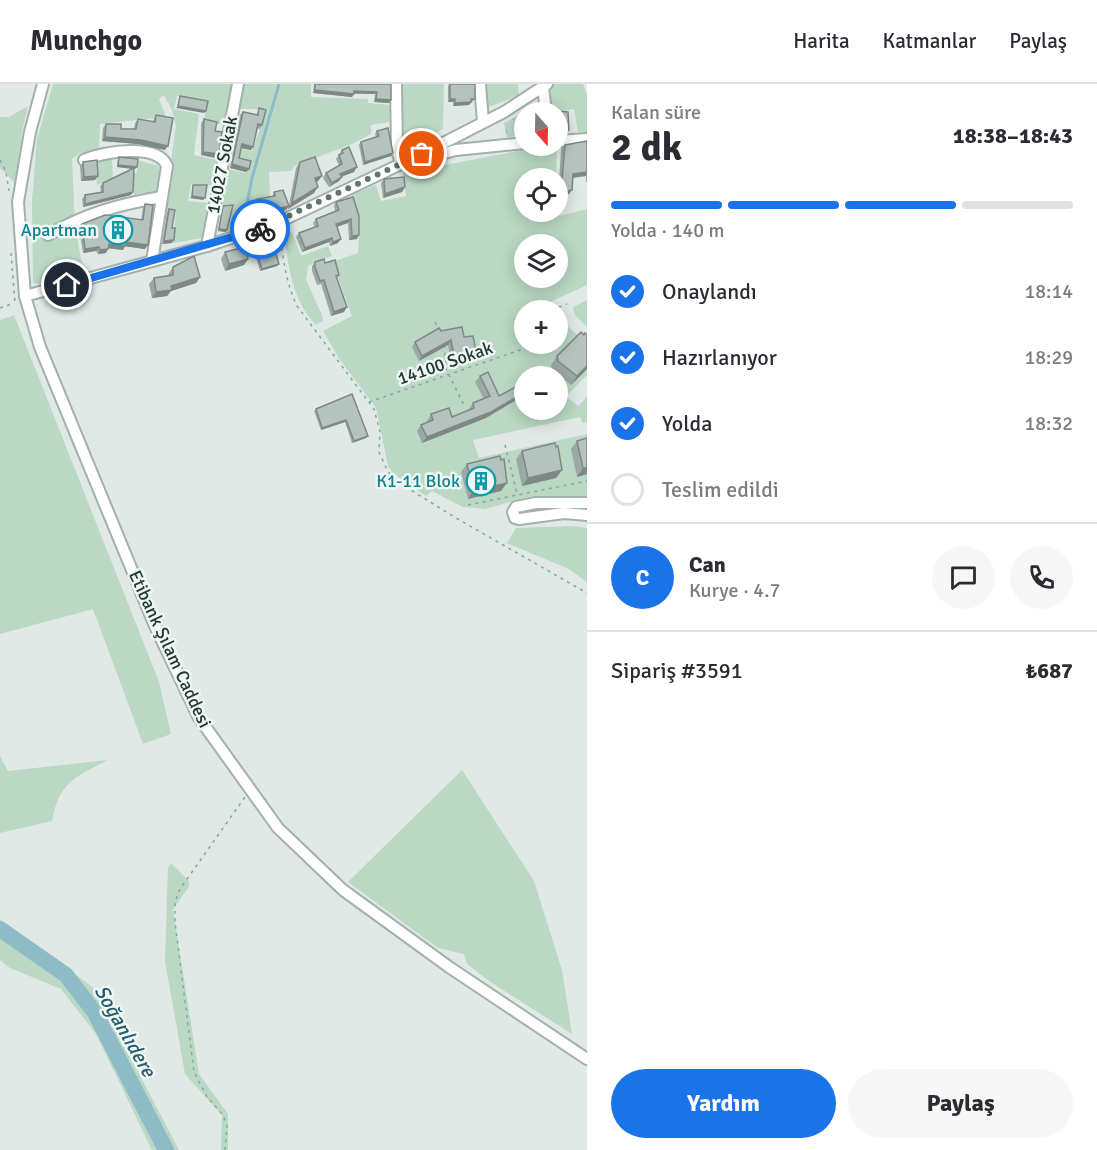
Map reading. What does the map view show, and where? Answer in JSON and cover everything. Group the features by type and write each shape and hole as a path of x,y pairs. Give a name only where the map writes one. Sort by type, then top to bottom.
{"street":[{"name":"Etibank Şılam Caddesi","path":"43,84 30,132 18,202 25,296 40,347 155,626 199,718 278,828 342,890 449,967 587,1059"},
{"name":"14027 Sokak","path":"207,246 238,84"},
{"path":"396,84 397,150 401,164"},
{"path":"480,84 483,122"},
{"path":"25,296 207,246 279,222 483,122 545,85 546,102"},
{"path":"568,140 587,139"},
{"path":"401,164 456,150 514,144"},
{"path":"84,159 111,151 158,155 167,166 152,261"},
{"path":"48,235 81,217 100,210 161,197"},
{"path":"587,503 530,504 516,507 513,512 519,519 564,513 587,515"}],"path":[{"path":"279,222 284,268 297,306 378,419 379,452 383,464 398,482 587,593"},
{"path":"0,308 25,296"},
{"path":"435,322 439,332"},
{"path":"444,343 449,375 464,405"},
{"name":"14100 Sokak","path":"368,402 514,352"},
{"path":"505,445 517,495"},
{"path":"468,505 587,481"},
{"path":"225,1150 227,1126 222,1115 207,1097 194,1072 175,902 180,889 251,789"}],"green space":[{"path":"53,84 232,84 225,125 204,121 207,101 177,96 174,109 199,114 194,155 217,160 212,185 191,184 188,201 208,203 203,238 173,243 176,211 164,210 176,126 172,110 164,95 159,99 166,117 100,124 99,150 84,156 80,153 72,159 75,227 83,269 40,284 33,283 32,201 37,139"},
{"path":"243,84 311,84 311,97 368,99 368,103 390,105 389,122 371,125 371,134 352,144 294,166 291,171 269,172 270,198 252,203 256,223 228,231 233,206 217,206 227,169 246,173 249,163 238,160 240,154 230,152 231,147 252,151 266,113 255,109 239,109"},
{"path":"402,84 444,84 443,129 403,147 400,143"},
{"path":"485,84 518,84 519,95 487,108"},
{"path":"554,84 583,84 587,95 587,133 578,132 574,109 568,110 568,102 550,102 549,87"},
{"path":"28,106 22,132 16,184 0,168 0,117 9,117"},
{"path":"514,118 514,136 507,137 504,123"},
{"path":"514,152 514,156 557,156 556,168 514,168 514,222 568,222 568,214 587,209 587,285 554,300 514,300 514,354 568,354 568,326 587,344 587,375 568,394 568,366 514,366 514,420 566,420 473,440 479,458 587,434 587,499 524,498 485,509 463,507 432,491 426,496 394,474 388,466 376,408 338,357 323,331 352,316 332,262 358,253 360,224 352,194 376,185 381,201 406,196 403,173"},
{"path":"112,159 113,178 97,185 96,160"},
{"path":"138,160 158,166 160,175 157,194 134,198 133,175 137,172"},
{"path":"292,232 301,256 328,246 332,256 308,266 306,280 323,321 316,325 302,305 293,283 284,235"},
{"path":"587,300 587,327 575,315 573,307"},
{"path":"14,315 159,682 171,734 143,744 93,609 0,634 0,320"},
{"path":"587,397 587,422 583,423 580,417 568,420 568,398 578,406"},
{"path":"574,526 587,528 587,582 569,569 507,543 516,528"},
{"path":"0,756 8,771 108,760 70,782 59,797 52,821 0,833"},
{"path":"462,770 534,881 562,970 572,1034 492,983 467,964 464,954 438,948 348,882"},
{"path":"171,863 189,881 189,886 173,910 199,1074 228,1114 228,1150 221,1150 222,1115 185,1074 165,961 168,868"},
{"path":"0,919 94,988 179,1150 152,1150 96,1034 61,989 10,968 0,960"}],"building":[{"path":"315,84 391,84 391,100 376,99 377,92 354,91 354,94 315,90"},
{"path":"450,84 475,84 475,99 471,99 471,102 455,103 455,99 450,99"},
{"path":"180,96 208,101 206,111 178,106"},
{"path":"259,108 266,110 262,125 258,124 253,147 242,144 239,158 251,161 249,169 232,164 243,112 258,115"},
{"path":"156,115 173,118 168,146 141,140 105,137 106,124 121,124 121,129 136,129 138,119 155,122"},
{"path":"204,119 217,122 215,131 222,132 219,154 203,152"},
{"path":"388,128 393,153 365,162 361,142 379,136 377,131"},
{"path":"587,141 587,172 573,174 572,190 568,191 568,168 563,168 564,156 568,156 568,144"},
{"path":"349,147 357,167 340,174 342,177 332,183 326,173 342,164 339,155 343,153 342,150"},
{"path":"119,157 138,159 137,167 118,165"},
{"path":"315,157 322,176 315,178 318,187 292,203 300,162"},
{"name":"Apartman","path":"97,160 98,176 84,177 83,162"},
{"path":"134,168 133,192 85,204 85,195 103,192 103,183"},
{"path":"404,177 405,187 385,194 384,179"},
{"path":"193,185 207,185 205,198 192,196"},
{"path":"283,190 289,206 259,213 257,199 275,196 274,192"},
{"path":"353,197 359,216 359,235 352,236 351,219 336,224 341,239 333,242 332,238 305,248 299,233 318,226 316,219 339,210 336,202"},
{"path":"145,204 153,205 148,245 126,242 125,246 109,244 108,249 100,250 99,247 85,249 82,224 105,215 143,220"},
{"path":"233,205 227,230 219,229 223,206"},
{"path":"169,209 175,210 172,228 175,228 174,240 164,241"},
{"path":"245,247 248,259 229,264 225,252"},
{"path":"275,251 279,264 262,269 258,256"},
{"path":"194,256 200,277 171,286 172,290 156,292 154,278 173,275 173,267"},
{"path":"324,259 325,263 335,260 339,275 336,276 347,307 334,312 324,280 320,281 315,267 315,262"},
{"path":"462,327 464,337 473,336 476,352 454,356 451,340 422,356 415,342 439,328 441,331"},
{"path":"581,332 587,335 587,366 577,376 568,369 568,366 558,361 559,354 568,354 568,345"},
{"path":"488,372 499,396 514,388 514,398 491,412 427,437 421,425 433,420 431,414 449,408 452,417 474,408 473,403 490,396 480,376"},
{"path":"352,394 368,436 354,441 346,420 322,428 316,409"},
{"path":"587,438 587,468 583,468 577,441"},
{"path":"555,443 556,447 558,446 562,470 528,478 522,451"},
{"name":"K1-11 Blok","path":"500,456 501,460 504,459 507,483 473,491 467,464"}],"waterway":[{"name":"Soğanlıdere","path":"243,226 252,178 279,84"},
{"name":"Soğanlıdere","path":"0,929 66,975 95,1013 166,1150"}],"way so far":[{"path":"260,229 422,154"}],"place":[{"name":"Apartman","path":"118,230"},
{"name":"K1-11 Blok","path":"481,481"}],"route":[{"path":"67,285 260,229"}]}
